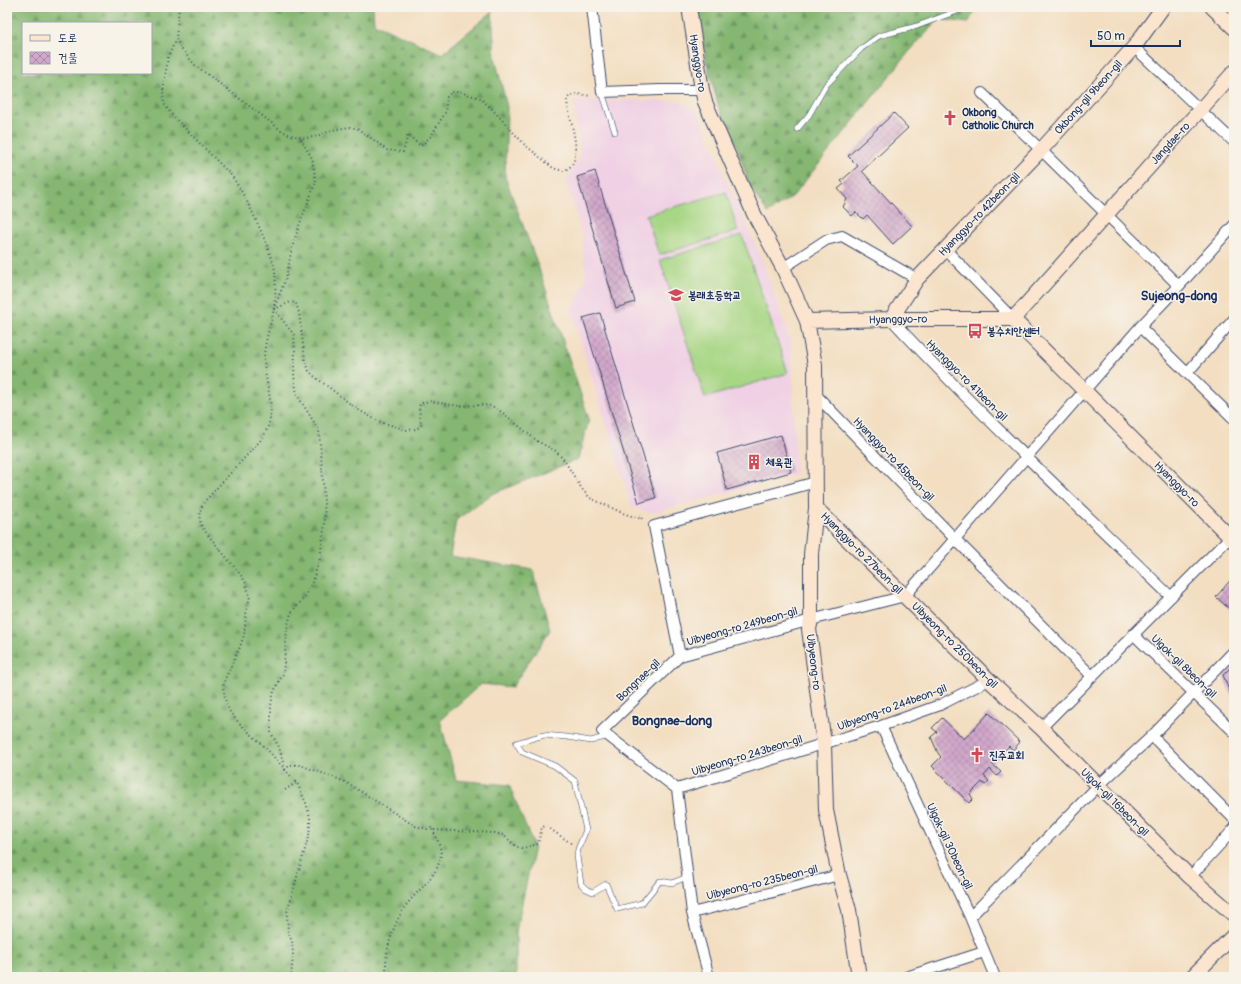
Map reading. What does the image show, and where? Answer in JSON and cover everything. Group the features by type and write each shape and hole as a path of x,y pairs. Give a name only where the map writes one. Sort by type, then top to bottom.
{"street":[{"path":"592,7 602,94 660,90 702,90"},
{"name":"Hyanggyo-ro","path":"689,7 705,102 754,214 783,268 807,321 1013,319 1233,537"},
{"name":"Okbong-gil 9beon-gil","path":"1041,150 1134,47 1164,7"},
{"path":"1212,7 1234,28"},
{"path":"1134,47 1234,142"},
{"name":"Jangdae-ro","path":"1013,319 1234,72"},
{"path":"982,93 1179,286"},
{"name":"Hyanggyo-ro 42beon-gil","path":"891,319 917,279 1041,150"},
{"name":"Hyanggyo-ro 27beon-gil","path":"816,508 905,596 1140,327 1234,225"},
{"path":"783,268 826,240 842,236 917,279"},
{"path":"945,249 1013,319"},
{"name":"Hyanggyo-ro 41beon-gil","path":"891,319 1027,456"},
{"path":"1187,373 1234,319"},
{"name":"Uibyeong-ro","path":"807,321 815,365 816,395 816,508 812,554 811,620 809,629 824,744 826,810 839,875 849,910 859,977"},
{"path":"1140,327 1234,419"},
{"name":"Hyanggyo-ro 45beon-gil","path":"816,395 955,539"},
{"path":"1027,456 1171,597"},
{"path":"680,656 654,526 816,482"},
{"path":"1041,728 1133,634 1233,537"},
{"path":"955,539 1092,676"},
{"name":"Uibyeong-ro 250beon-gil","path":"811,620 905,596 989,680 1041,728"},
{"name":"Uibyeong-ro 249beon-gil","path":"680,656 811,620"},
{"name":"Uigok-gil 8beon-gil","path":"1133,634 1234,732"},
{"path":"970,917 1098,786 1152,736 1234,651"},
{"name":"Bongnae-gil","path":"608,736 602,731 680,656"},
{"name":"Uibyeong-ro 244beon-gil","path":"824,744 940,705 989,680"},
{"name":"Uigok-gil 30beon-gil","path":"881,726 970,917 995,977"},
{"name":"Uigok-gil 16beon-gil","path":"1041,728 1190,877 1234,915"},
{"path":"608,736 677,789 692,912 709,977"},
{"path":"1152,736 1234,819"},
{"name":"Uibyeong-ro 243beon-gil","path":"677,789 824,744"},
{"path":"1190,877 1234,829"},
{"name":"Uibyeong-ro 235beon-gil","path":"692,912 839,875"},
{"path":"1192,977 1234,935"},
{"path":"906,977 984,952"}],"lane":[{"path":"796,129 809,115 826,84 862,48 879,36 917,26 968,7"},
{"path":"602,94 614,132"},
{"path":"608,736 591,741 544,735 516,743 522,752 555,766 575,781 586,830 578,848 577,856 581,884 586,889 593,892 606,884 617,909 642,903 660,881 672,883 687,876"}],"path":[{"path":"179,7 176,39 168,57 163,92 164,104 173,116 231,175 251,207 274,265 276,277 274,309 264,358 271,404 270,424 260,441 204,502 200,508 199,515 200,524 204,530 246,583 250,599 244,635 223,687 226,703 230,712 238,722 265,747 297,783 306,803 310,825 309,835 287,912 288,933 292,941 293,955 291,977"},
{"path":"176,39 182,50 195,65 290,136 300,138 314,137 336,129 351,127 358,129 387,150 403,152 408,135 422,146 431,136 445,112 447,97 452,92 458,92 473,95 485,101 524,144 553,168 563,171 572,166 576,156 567,104 568,97 575,95 595,96 602,94"},
{"path":"274,309 286,278 292,248 301,220 316,182 312,158 300,138"},
{"path":"274,309 291,302 296,303 299,313 305,359 309,371 320,381 368,416 393,426 413,430 417,429 421,425 419,407 420,404 425,402 434,401 459,406 482,404 492,406 537,440 556,451 564,460 582,489 590,498 626,514 642,519 640,515"},
{"path":"274,309 294,335 294,376 297,396 319,430 324,481 325,523 320,558 312,583 304,598 291,613 287,629 283,674 274,691 271,705 271,733 278,747 285,771"},
{"path":"285,771 290,765 295,764 308,767 349,784 415,826 435,830 503,834 517,847 523,848 538,844 542,827 546,826 578,848"},
{"path":"285,790 297,783"},
{"path":"387,977 386,970 388,947 395,927 404,909 430,879 440,860 440,846 431,828"}],"shaded area":[{"name":"봉래초등학교","path":"573,100 681,101 699,113 728,185 763,263 791,344 796,474 651,513 632,507 571,311 586,279 582,234 566,181 580,154"},
{"path":"1234,963 1234,977 1219,977"}],"green space":[{"path":"7,7 373,7 374,23 442,54 492,12 495,58 507,107 505,177 537,263 589,419 578,459 492,494 456,520 450,556 533,570 550,630 512,687 481,684 440,720 456,780 509,785 534,847 516,931 516,977 7,977"},
{"path":"697,7 977,7 968,23 939,19 908,53 793,196 768,213 750,188 738,149 719,108 706,60"},
{"path":"726,192 738,231 659,255 646,215"},
{"path":"742,235 788,373 705,398 660,260"}],"building":[{"path":"894,113 908,128 862,171 912,226 893,244 867,215 863,219 856,212 852,216 843,207 847,199 838,189 844,184 841,181 858,166 848,156"},
{"path":"595,171 635,302 616,308 577,177"},
{"path":"600,313 656,498 639,503 583,318"},
{"name":"체육관","path":"781,435 791,472 727,490 717,453"},
{"path":"1234,576 1234,613 1216,597"},
{"path":"1234,664 1234,697 1230,693 1223,675"},
{"path":"989,713 1020,742 1013,750 1009,746 992,764 1001,772 997,776 990,769 984,776 989,781 985,785 982,782 970,794 973,799 969,803 932,766 941,757 931,737 937,732 932,728 942,718 964,739"}],"place":[{"name":"Okbong Catholic Church","path":"950,118"},
{"name":"봉래초등학교","path":"676,295"},
{"name":"봉수치안센터","path":"975,331"},
{"name":"체육관","path":"754,462"},
{"name":"진주교회","path":"977,755"}],"district":[{"name":"Sujeong-dong","path":"1179,295"},
{"name":"Bongnae-dong","path":"672,720"}]}
